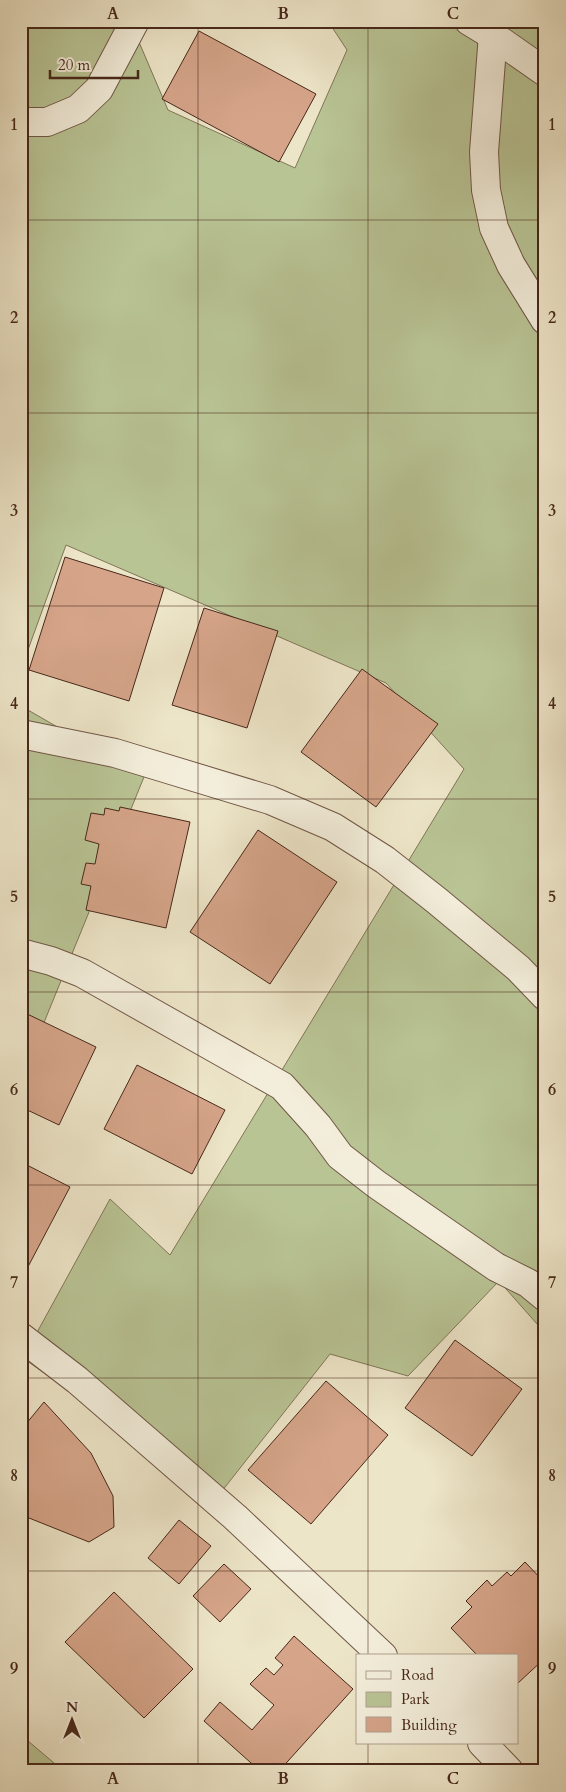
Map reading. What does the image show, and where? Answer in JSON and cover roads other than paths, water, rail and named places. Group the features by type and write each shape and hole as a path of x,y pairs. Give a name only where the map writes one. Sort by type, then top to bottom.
{"street":[{"path":"21,122 47,122 78,109 99,89 135,21"},
{"path":"469,21 493,28 545,72"},
{"path":"493,28 484,152 486,190 494,228 511,266 545,320"},
{"path":"21,734 115,754 270,800 333,827 384,860 436,900 518,968 545,996"},
{"path":"21,953 51,960 82,973 282,1086 318,1126 340,1156 432,1223 496,1267 528,1283 545,1297"},
{"path":"21,1337 77,1380 235,1517 381,1654"},
{"path":"483,1744 509,1771"}]}
